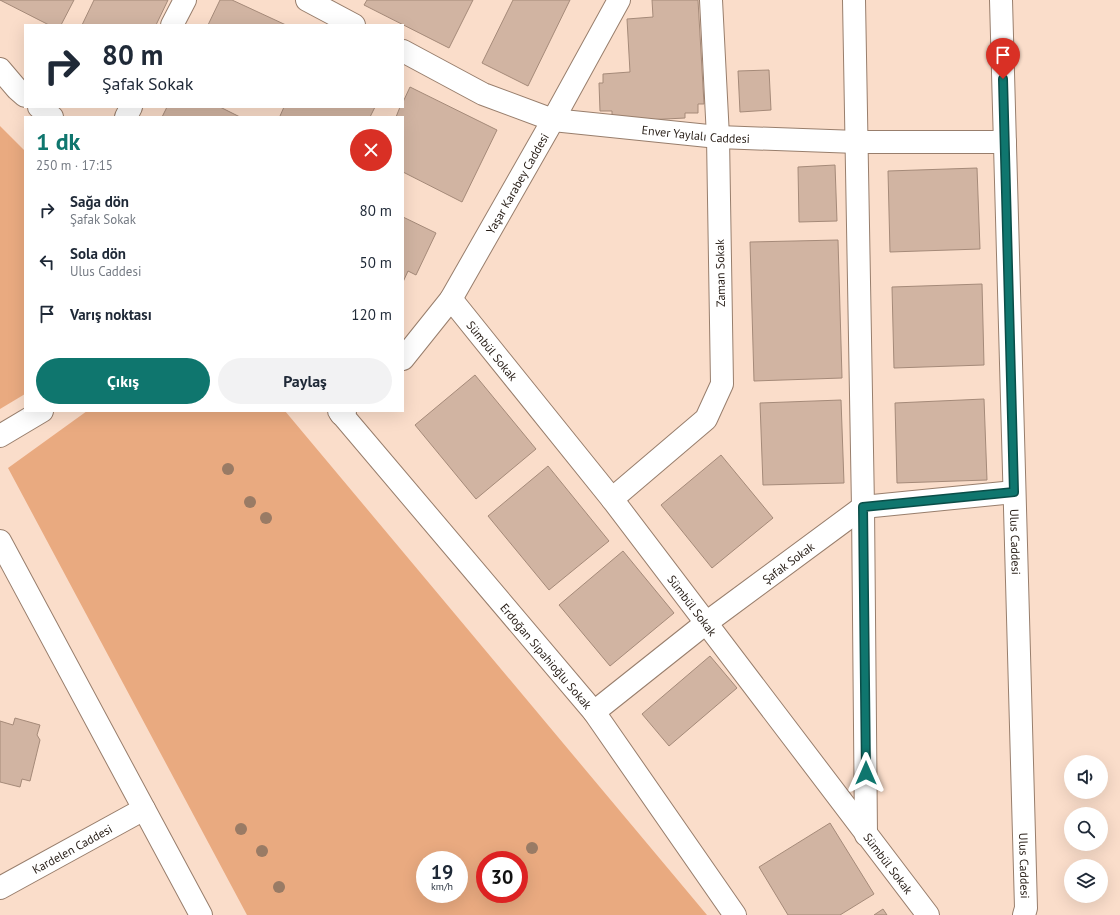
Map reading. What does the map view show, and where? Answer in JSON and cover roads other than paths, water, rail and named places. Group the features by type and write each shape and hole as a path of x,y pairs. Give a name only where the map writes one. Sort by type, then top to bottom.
{"street":[{"path":"173,24 185,0"},
{"path":"307,0 352,24"},
{"name":"Yaşar Karabey Caddesi","path":"404,358 451,299 553,120 619,0"},
{"name":"Zaman Sokak","path":"612,499 706,419 722,384 718,137 712,0"},
{"path":"854,0 863,507 866,835"},
{"name":"Ulus Caddesi","path":"1001,0 1026,908 1024,915"},
{"name":"Enver Yaylalı Caddesi","path":"404,52 483,94 553,120 718,137 857,142 1005,142"},
{"path":"0,69 24,95"},
{"path":"40,108 51,116"},
{"name":"Sümbül Sokak","path":"451,299 612,499 928,915"},
{"path":"0,436 40,412"},
{"name":"Erdoğan Sipahioğlu Sokak","path":"342,412 594,712 735,915"},
{"path":"863,507 1014,492"},
{"name":"Şafak Sokak","path":"594,712 706,624 863,507"},
{"path":"0,541 201,915"},
{"name":"Kardelen Caddesi","path":"0,888 144,809"}]}
